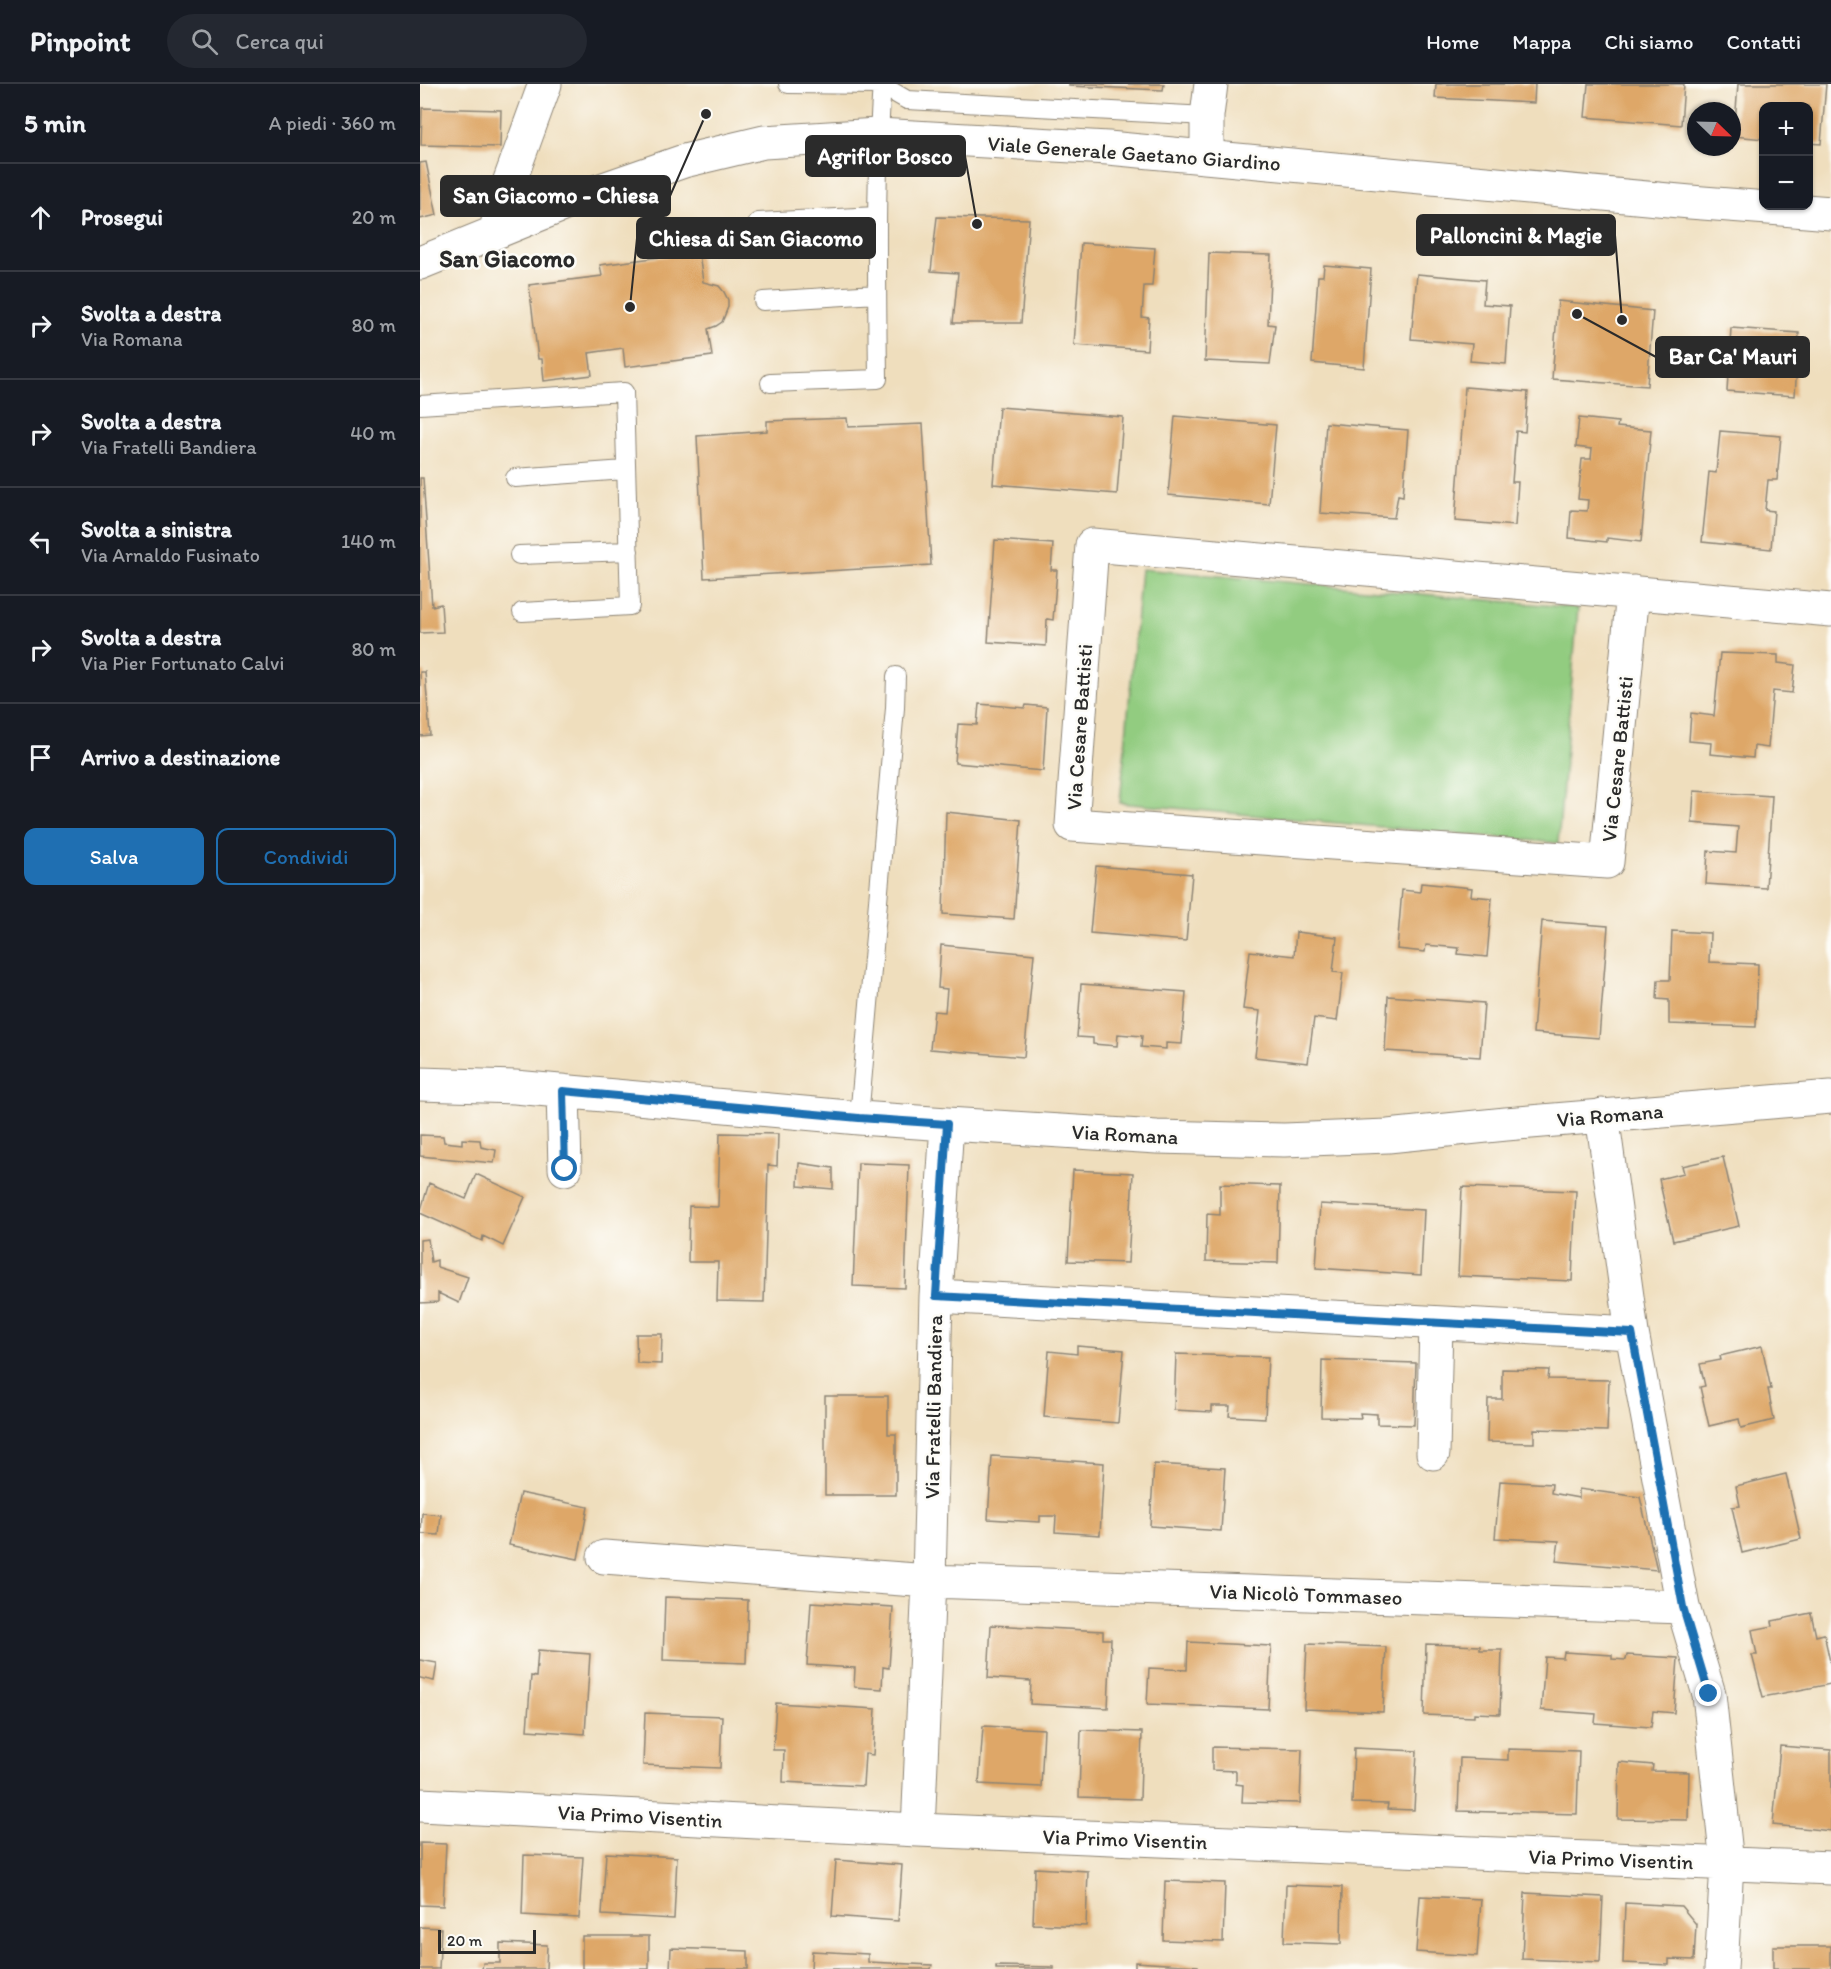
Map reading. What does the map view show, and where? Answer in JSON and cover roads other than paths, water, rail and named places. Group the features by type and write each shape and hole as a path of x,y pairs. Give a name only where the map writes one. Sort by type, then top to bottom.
{"street":[{"path":"496,232 501,205 545,84"},
{"path":"1207,156 1207,116 1211,84"},
{"name":"Viale Generale Gaetano Giardino","path":"420,263 592,193 684,161 764,142 878,135 1207,156 1678,201 1831,213"},
{"name":"Via Cesare Battisti","path":"1633,592 1607,862 1072,825 1092,545 1633,592 1831,610"},
{"name":"Via Romana","path":"420,1084 515,1087 947,1124 1157,1137 1284,1140 1388,1136 1602,1115 1831,1097"},
{"path":"563,1091 565,1169"},
{"path":"1602,1115 1632,1333 1683,1607 1709,1694 1727,1864 1721,1969"},
{"name":"Via Fratelli Bandiera","path":"918,1830 929,1581 936,1296 947,1124"},
{"path":"936,1296 1632,1333"},
{"path":"1433,1452 1436,1323"},
{"path":"604,1557 929,1581"},
{"name":"Via Nicolò Tommaseo","path":"929,1581 1683,1607"},
{"name":"Via Primo Visentin","path":"420,1805 918,1830 1831,1868"}],"lane":[{"path":"788,84 882,84 907,100 1207,116"},
{"path":"770,383 878,379 878,135 882,84"},
{"path":"758,222 877,216"},
{"path":"763,302 877,294"},
{"path":"420,405 624,392 630,606 522,612"},
{"path":"515,478 625,470"},
{"path":"519,555 629,551"},
{"path":"859,1118 896,676"}],"place":[{"name":"San Giacomo - Chiesa","path":"706,114"},
{"name":"Agriflor Bosco","path":"977,224"},
{"name":"Chiesa di San Giacomo","path":"630,307"},
{"name":"Bar Ca' Mauri","path":"1577,314"},
{"name":"Palloncini & Magie","path":"1622,320"}],"district":[{"name":"San Giacomo","path":"507,258"}]}
